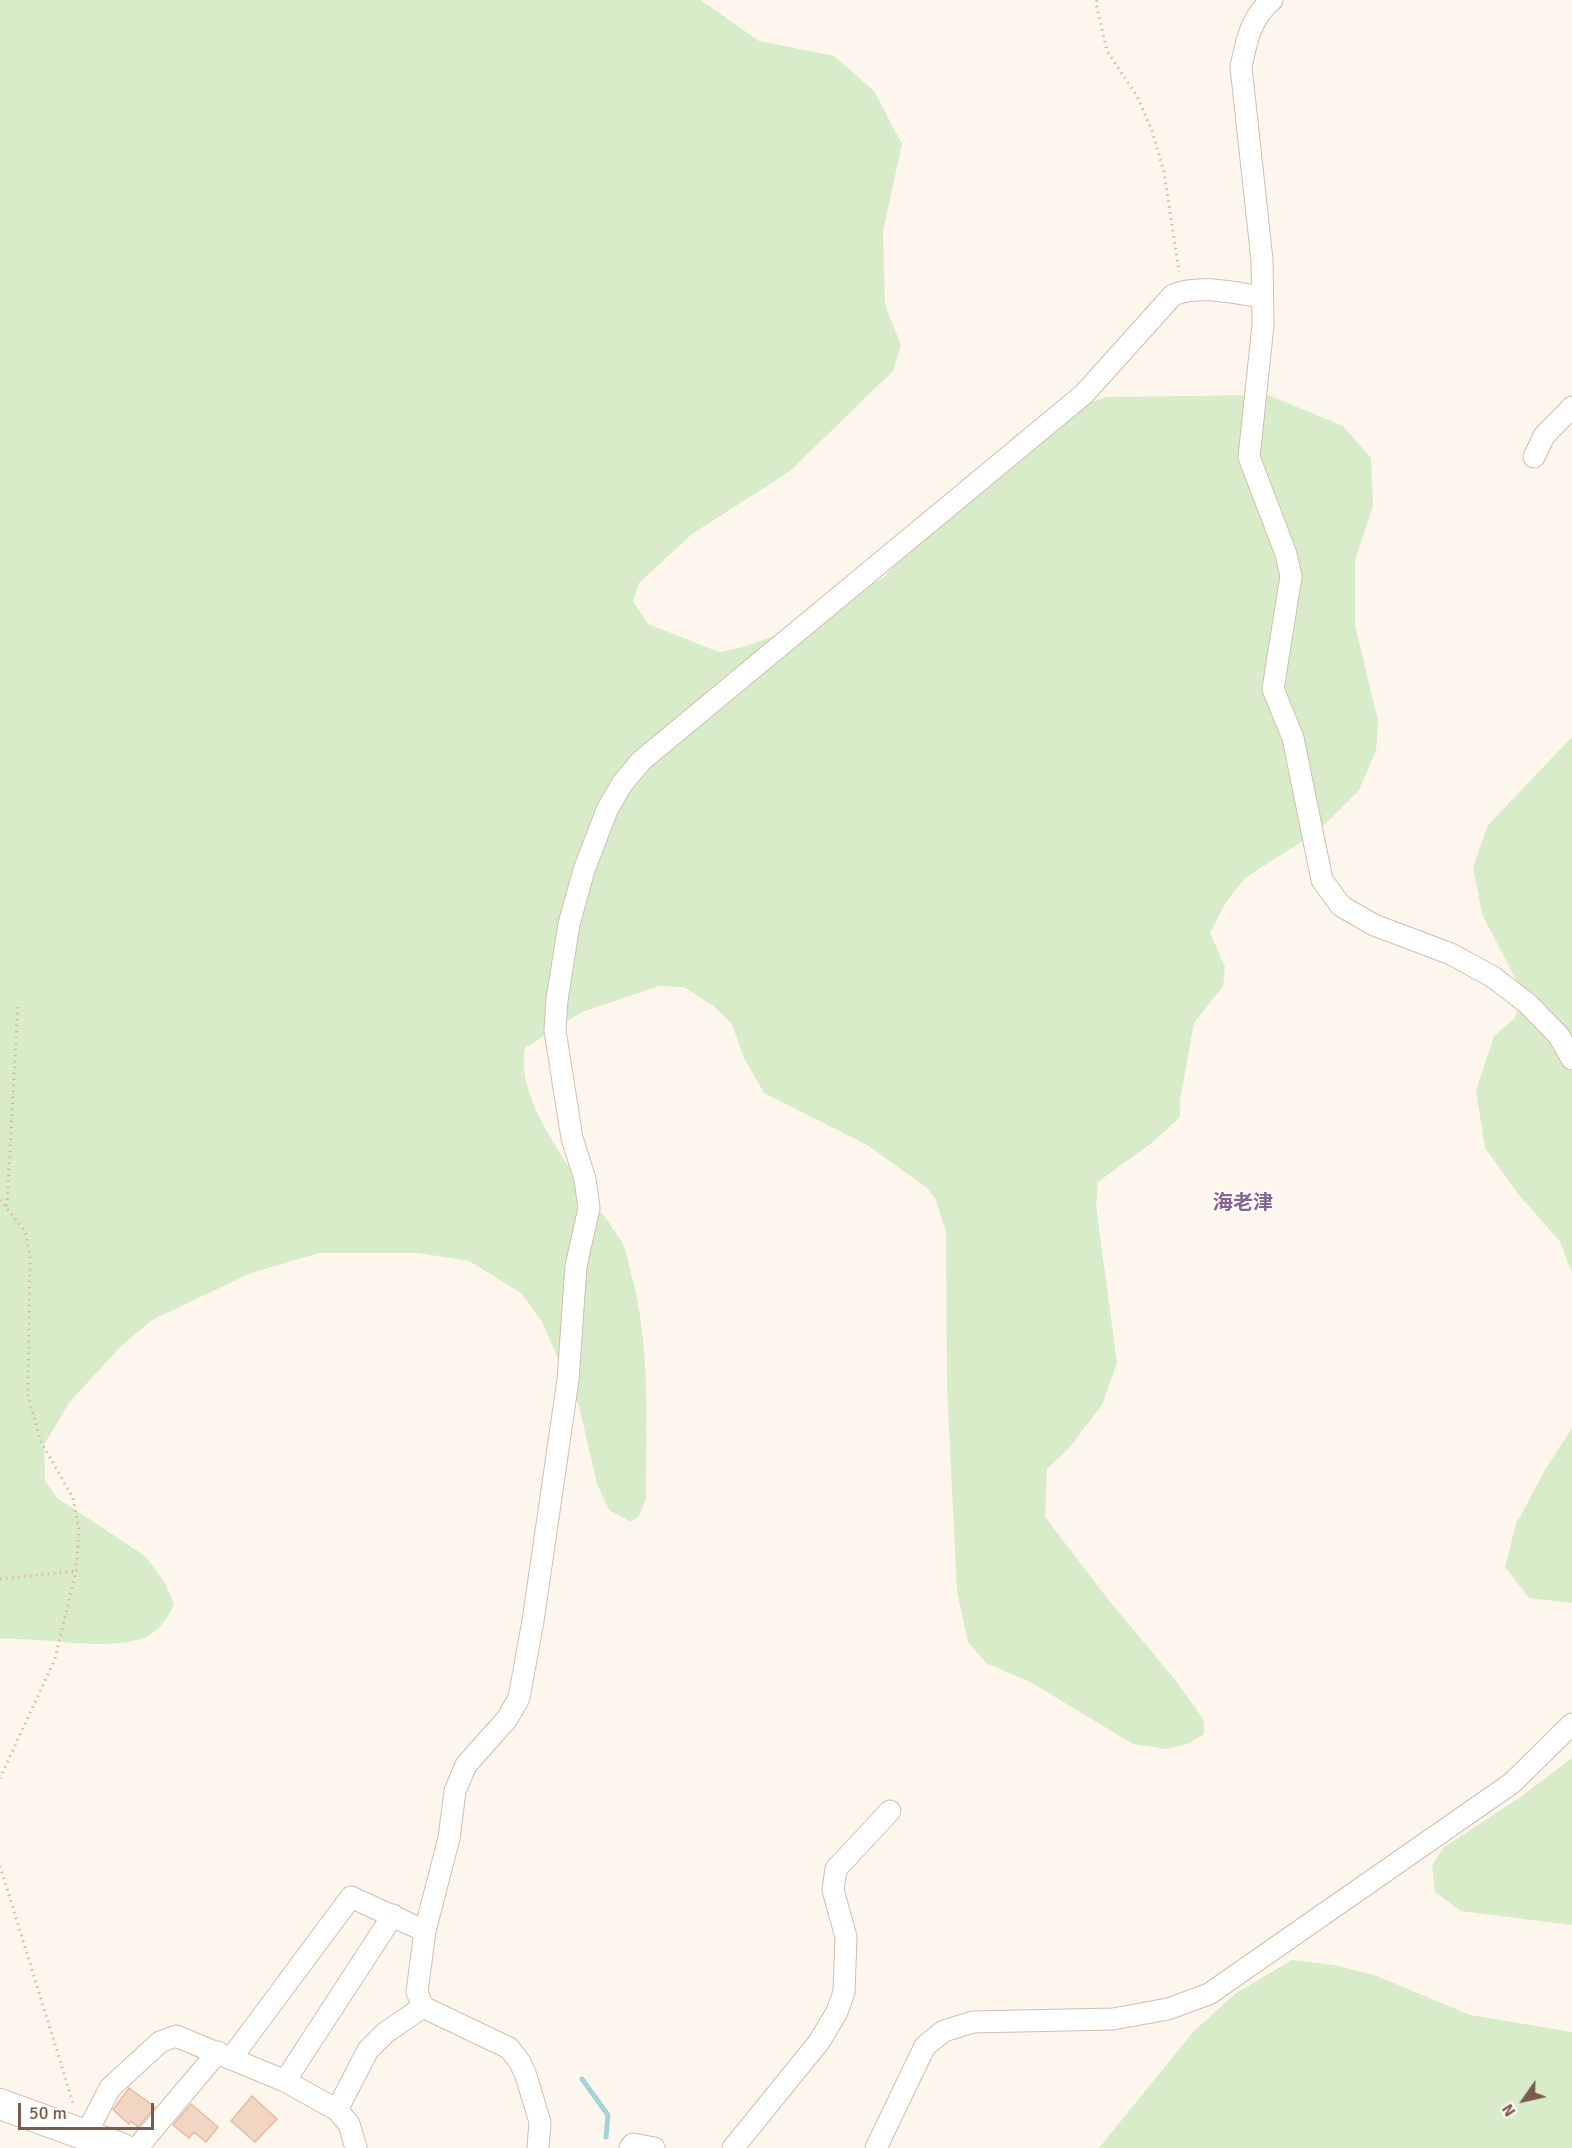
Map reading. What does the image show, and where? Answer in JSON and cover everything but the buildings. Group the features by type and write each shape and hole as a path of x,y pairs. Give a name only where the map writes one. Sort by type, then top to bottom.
{"street":[{"path":"1272,0 1261,9 1247,37 1241,67 1262,260 1263,325 1249,457 1286,554 1291,576 1273,689 1293,738 1322,880 1341,906 1349,911 1374,925 1451,954 1493,977 1528,1004 1559,1036 1572,1059"},
{"path":"538,2148 540,2122 520,2062 509,2048 423,2007 417,1992 425,1931 449,1838 455,1791 466,1765 507,1719 519,1698 533,1621 567,1380 576,1266 589,1208 585,1179 572,1138 557,1042 556,1000 569,924 584,870 607,810 622,783 641,761 1084,394 1173,295 1181,292 1213,291 1262,297"},
{"path":"1534,457 1544,436 1572,407"},
{"path":"876,2148 925,2046 944,2031 973,2022 1113,2019 1168,2009 1209,1994 1512,1782 1572,1724"},
{"path":"733,2148 819,2042 837,2012 844,1992 846,1938 833,1890 836,1869 891,1811"},
{"path":"137,2148 225,2055 351,1897 425,1931"},
{"path":"285,2081 393,1915"},
{"path":"337,2110 368,2050 385,2033 423,2007"},
{"path":"85,2136 110,2088 160,2042 176,2036 285,2081 337,2110 349,2124 356,2148"},
{"path":"0,2104 121,2148"},
{"path":"630,2148 633,2144 654,2148"}],"path":[{"path":"1097,0 1107,51 1137,96 1152,131 1170,204 1181,292"},
{"path":"8,1206 18,1004"},
{"path":"0,1200 8,1206 25,1231 30,1257 28,1395 40,1440 73,1498 78,1530 76,1571 55,1659 0,1778"},
{"path":"0,1579 76,1571"},
{"path":"0,1866 74,2107"}],"green space":[{"path":"0,0 701,0 759,41 834,56 874,91 902,144 883,231 885,305 901,345 893,371 790,471 692,534 639,583 633,601 648,624 719,652 744,647 793,629 884,577 1016,434 1045,419 1106,397 1268,395 1343,426 1371,458 1373,506 1355,560 1355,625 1378,721 1376,751 1359,790 1318,831 1245,878 1226,902 1210,933 1225,967 1223,986 1194,1023 1180,1100 1180,1117 1153,1142 1098,1182 1096,1205 1117,1363 1102,1405 1069,1448 1047,1469 1045,1517 1107,1598 1176,1681 1204,1720 1204,1734 1190,1743 1166,1749 1133,1744 1032,1683 986,1663 968,1642 957,1592 947,1387 946,1231 935,1199 927,1188 869,1146 764,1093 744,1058 732,1024 715,1007 684,987 659,986 582,1012 525,1048 524,1071 530,1096 556,1147 620,1239 631,1273 642,1328 647,1413 646,1499 638,1517 631,1522 609,1510 597,1484 579,1406 542,1322 521,1293 469,1261 418,1253 319,1253 251,1273 152,1320 119,1348 69,1403 44,1445 45,1480 56,1497 145,1556 165,1583 174,1604 161,1625 146,1637 108,1644 0,1639"},
{"path":"1572,737 1572,1272 1559,1240 1519,1195 1485,1148 1476,1090 1494,1036 1514,1019 1524,995 1482,914 1473,867 1488,825"},
{"path":"1572,1428 1572,1603 1529,1598 1505,1567 1516,1524 1545,1470"},
{"path":"1572,1758 1572,1925 1461,1911 1435,1892 1432,1865 1444,1847 1522,1796"},
{"path":"1292,1960 1334,1965 1377,1976 1470,2015 1572,2032 1572,2148 1099,2148 1193,2032 1236,1993"}],"waterway":[{"path":"582,2079 608,2115 606,2137"}],"district":[{"name":"海老津","path":"1243,1204"}]}
